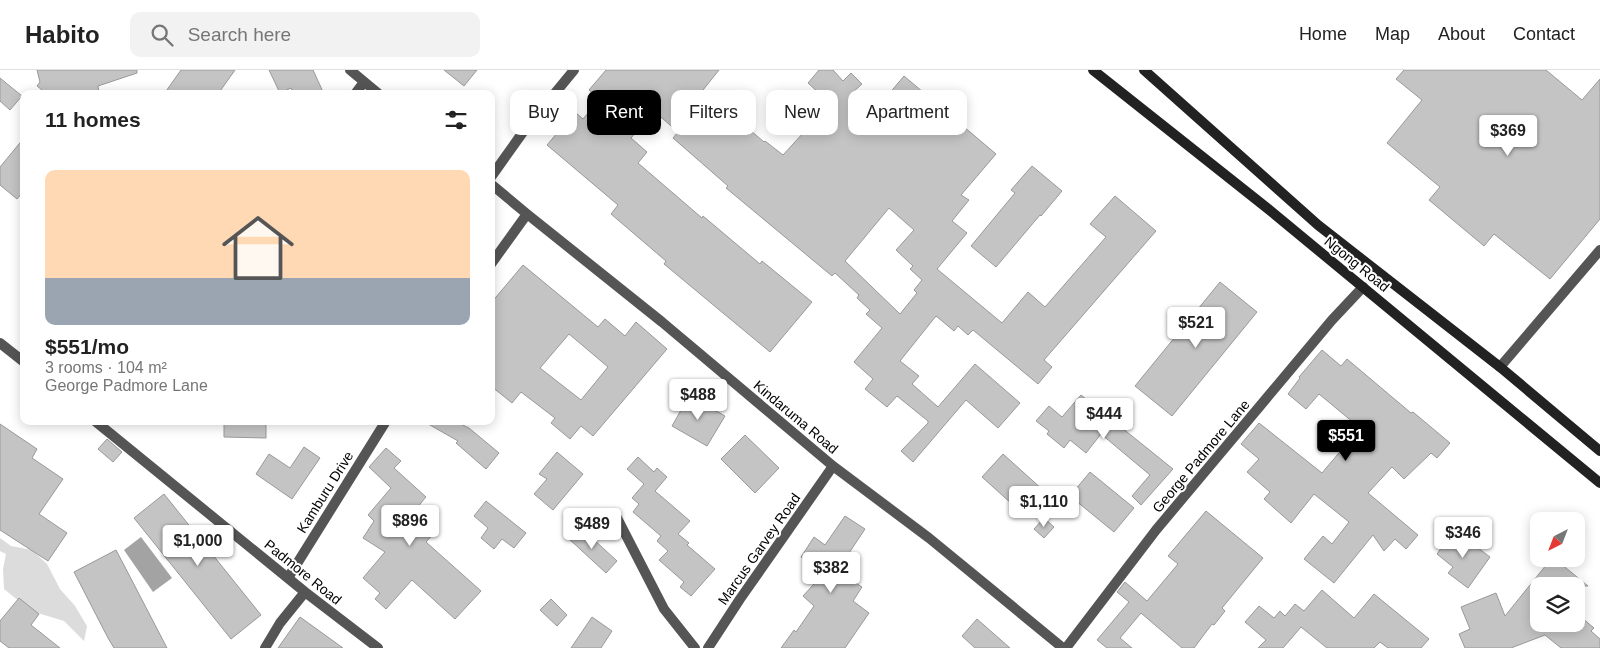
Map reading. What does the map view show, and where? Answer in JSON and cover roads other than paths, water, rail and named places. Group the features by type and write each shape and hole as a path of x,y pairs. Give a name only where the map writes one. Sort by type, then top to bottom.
{"main road":[{"name":"Ngong Road","path":"1093,70 1274,214 1600,483"},
{"name":"Ngong Road","path":"1144,70 1318,225 1500,367 1600,452"}],"street":[{"path":"350,70 374,90"},
{"path":"495,171 523,132 574,70"},
{"path":"358,90 364,82"},
{"name":"Kindaruma Road","path":"495,187 669,328 833,466 922,532 1064,648"},
{"path":"495,258 527,214"},
{"path":"1500,367 1600,250"},
{"name":"George Padmore Lane","path":"1064,648 1156,530 1332,320 1363,287"},
{"path":"0,343 20,359"},
{"name":"Padmore Road","path":"100,425 305,592 378,648"},
{"name":"Kamburu Drive","path":"288,578 384,425"},
{"name":"Marcus Garvey Road","path":"708,648 833,466"},
{"path":"615,514 664,609 695,648"},
{"path":"265,648 280,623 305,592"}]}
